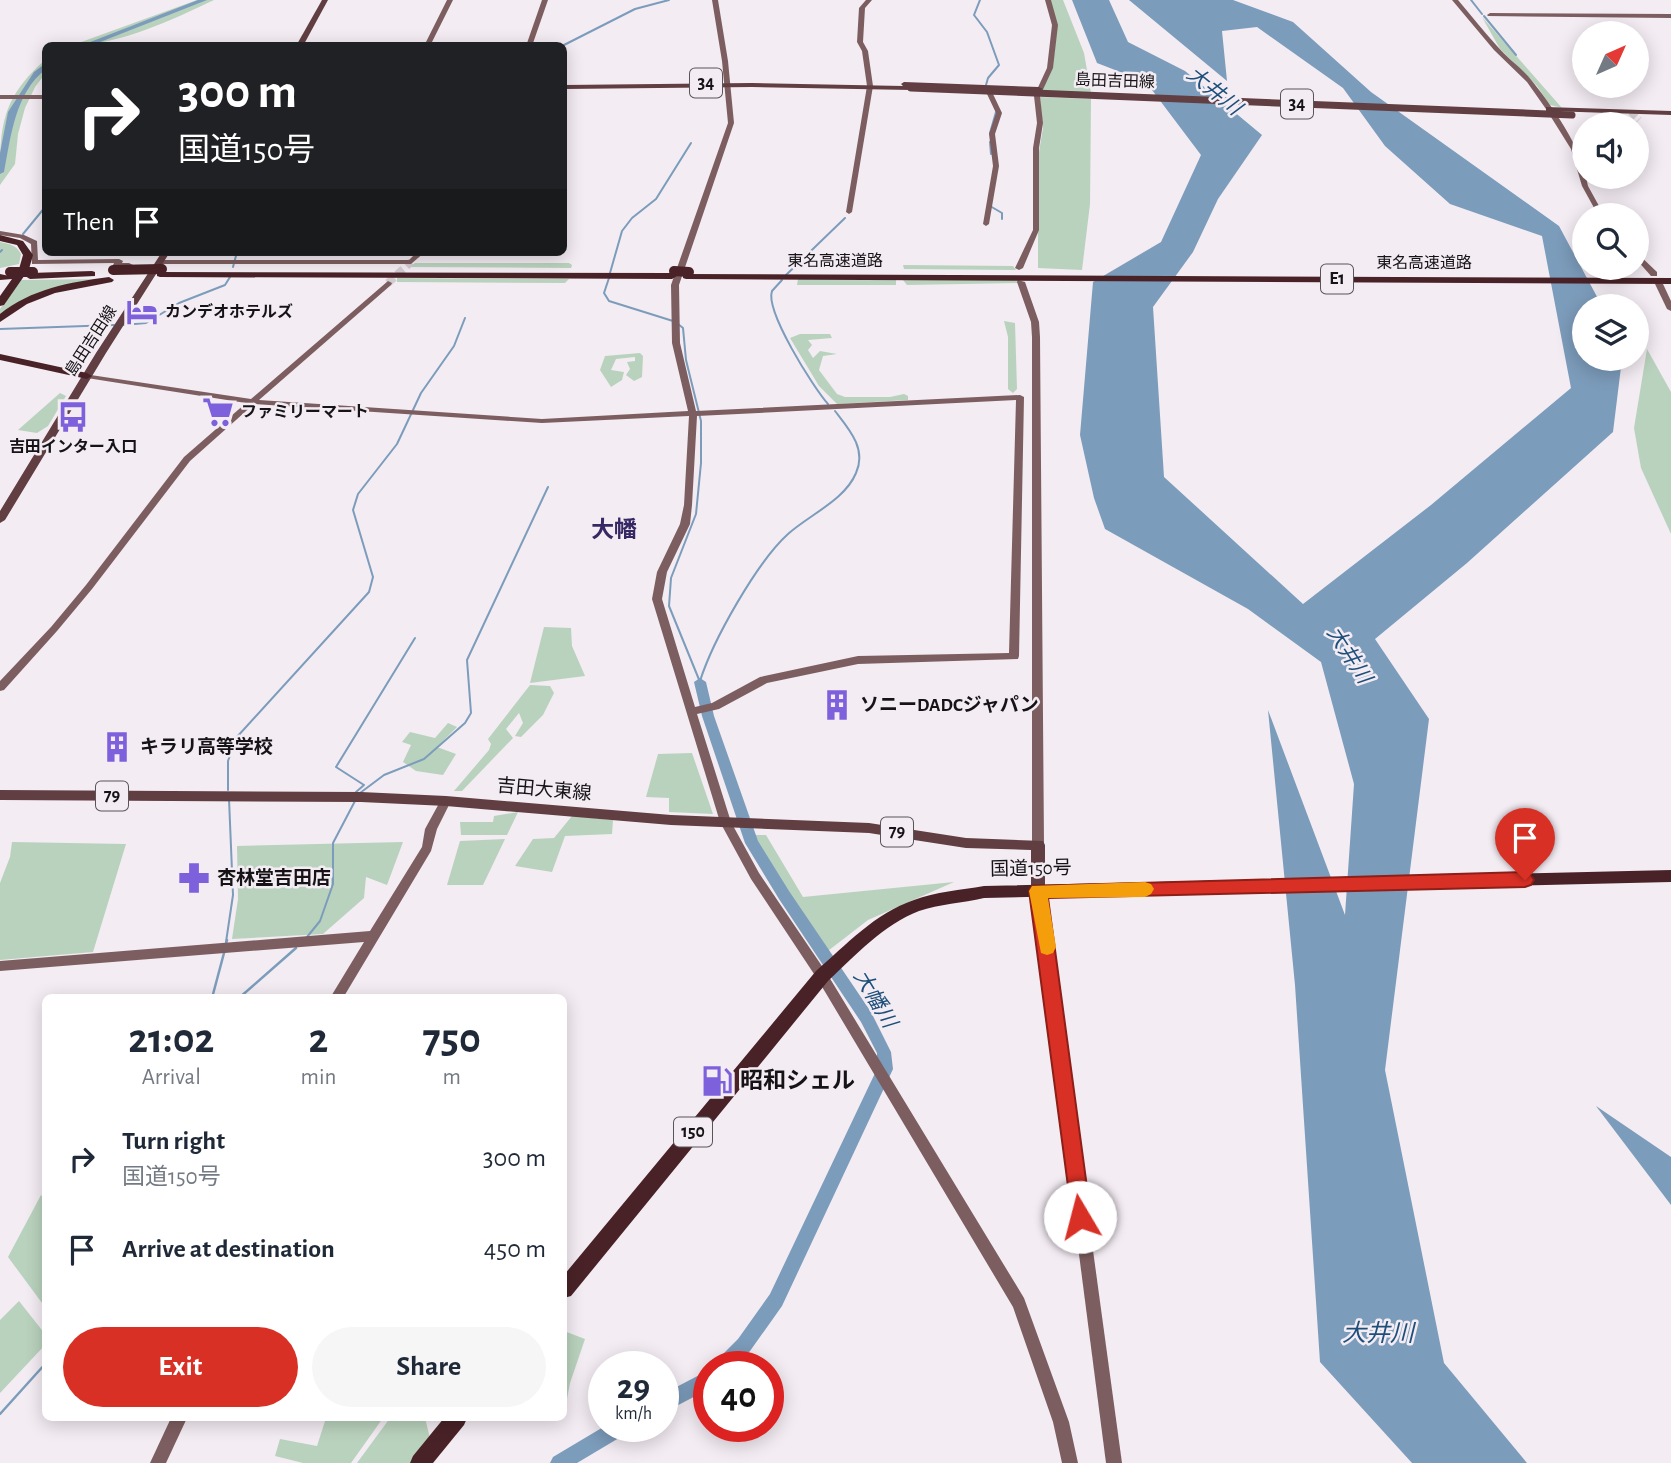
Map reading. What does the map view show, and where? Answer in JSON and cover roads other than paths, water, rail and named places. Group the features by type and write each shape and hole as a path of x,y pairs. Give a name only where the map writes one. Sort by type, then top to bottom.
{"highway":[{"path":"0,237 20,243 28,255 24,269 0,300"},
{"path":"0,319 21,304 51,291 111,275 160,269"},
{"name":"東名高速道路","path":"160,269 593,273"},
{"name":"東名高速道路","path":"160,269 299,274 1671,278"},
{"path":"33,273 71,271 111,275"},
{"path":"5,273 111,275"},
{"path":"0,358 87,376"},
{"path":"0,365 51,375 87,376"},
{"name":"国道150号","path":"567,1285 822,976 869,934 917,905 984,892 1671,876"},
{"path":"420,1463 455,1421"}],"main road":[{"path":"301,42 325,0"},
{"name":"島田吉田線","path":"567,86 890,86 1572,115"},
{"path":"890,86 916,91 986,90 1038,93"},
{"path":"1549,108 1592,112"},
{"path":"1649,116 1671,117"},
{"name":"島田吉田線","path":"0,520 87,376 160,269 165,256"},
{"name":"吉田大東線","path":"0,795 356,797 446,801 726,822 869,828 966,843 1038,845"},
{"path":"1038,845 1043,891"}],"street":[{"path":"429,42 450,0"},
{"path":"529,42 545,0"},
{"path":"715,0 727,84 730,131 675,285 677,350 693,415 685,524 662,572 657,599 695,711 726,822 738,848 776,911 822,976 1019,1304 1061,1422 1070,1463"},
{"path":"849,212 870,86 865,51 860,41 862,9 869,0"},
{"path":"1019,268 1036,230 1035,159 1040,123 1038,93 1053,54 1055,25 1048,0"},
{"path":"1455,0 1496,49 1529,81 1549,108 1574,149 1585,186 1594,203"},
{"path":"1490,15 1671,16"},
{"path":"986,90 999,113 992,134 996,166 986,224"},
{"path":"0,97 42,97"},
{"path":"0,237 22,236 34,243 35,262 119,261 117,265 160,269 235,261 411,262 417,256"},
{"path":"324,261 326,256"},
{"path":"1649,268 1654,274"},
{"path":"1021,282 1035,323 1036,337 1038,845"},
{"path":"0,687 80,598 187,459 388,283"},
{"path":"1659,284 1671,309"},
{"path":"87,376 255,402 571,421 1020,397 1014,656 858,660 764,680 715,706 695,711"},
{"path":"337,994 427,848 432,829 446,801"},
{"path":"1043,891 1114,1463"},
{"path":"0,966 373,936"},
{"path":"158,1463 178,1421"}],"water":[{"name":"大井川","path":"1072,0 1109,0 1128,42 1185,71 1262,135 1218,199 1193,252 1153,307 1164,477 1303,604 1431,505 1571,388 1542,236 1450,204 1385,146 1343,88 1257,27 1222,31 1227,81 1129,0 1233,0 1293,22 1371,92 1559,226 1572,250 1572,280 1588,280 1596,294 1572,294 1572,371 1621,371 1613,432 1467,563 1375,639 1429,719 1385,1070 1444,1363 1527,1463 1412,1463 1320,1362 1295,985 1268,710 1345,915 1354,784 1321,662 1248,609 1105,529 1094,498 1080,435 1093,282 1161,242 1201,155 1146,82 1097,63"},
{"path":"1596,1106 1671,1157 1671,1205"}],"waterway":[{"path":"94,42 204,0"},
{"path":"567,43 635,9 669,0"},
{"path":"980,0 974,15 987,32 999,65 988,78 986,85"},
{"path":"1471,0 1482,14"},
{"path":"1484,16 1516,55"},
{"path":"0,172 12,112 36,73 42,68"},
{"path":"990,133 996,112"},
{"path":"990,142 991,154"},
{"path":"610,273 622,231 632,218 656,199 691,143"},
{"path":"990,206 1002,213 1002,219"},
{"path":"23,234 42,211"},
{"path":"786,275 845,218"},
{"path":"233,267 236,256"},
{"path":"123,325 146,323 179,303 225,285 230,277"},
{"path":"609,278 604,293 609,301 673,321"},
{"path":"782,280 772,291 776,315 802,366 828,404"},
{"path":"228,790 228,761 236,738 369,592 373,577 353,510 358,494 397,444 421,393 454,346 465,318"},
{"path":"678,324 683,328 686,360 701,421 701,463 696,514 671,578 669,606 700,682"},
{"path":"0,329 114,325"},
{"path":"700,681 725,624 763,563 788,534 826,506 851,483 859,464 858,448 851,432 835,411"},
{"path":"360,793 384,775 424,759 465,723 471,713 467,660 548,487"},
{"path":"356,792 364,785 336,767 415,638"},
{"name":"大幡川","path":"700,682 708,716 752,843 866,1017 884,1052 885,1069 776,1300 738,1351"},
{"path":"226,942 233,895 229,799"},
{"path":"307,937 320,921 333,884 333,843 355,801"},
{"path":"226,944 227,940"},
{"path":"244,994 296,948"},
{"path":"213,994 224,953"},
{"path":"0,1414 42,1367"},
{"name":"大幡川","path":"679,1395 693,1388"},
{"name":"大幡川","path":"559,1463 595,1442"}],"tunnel":[{"path":"388,283 411,262"}],"place":[{"name":"カンデオホテルズ","path":"142,312"},
{"name":"ファミリーマート","path":"218,412"},
{"name":"吉田インター入口","path":"73,417"},
{"name":"ソニーDADCジャパン","path":"837,705"},
{"name":"キラリ高等学校","path":"117,747"},
{"name":"杏林堂吉田店","path":"194,878"},
{"name":"昭和シェル","path":"717,1081"}],"district":[{"name":"大幡","path":"614,530"}]}
